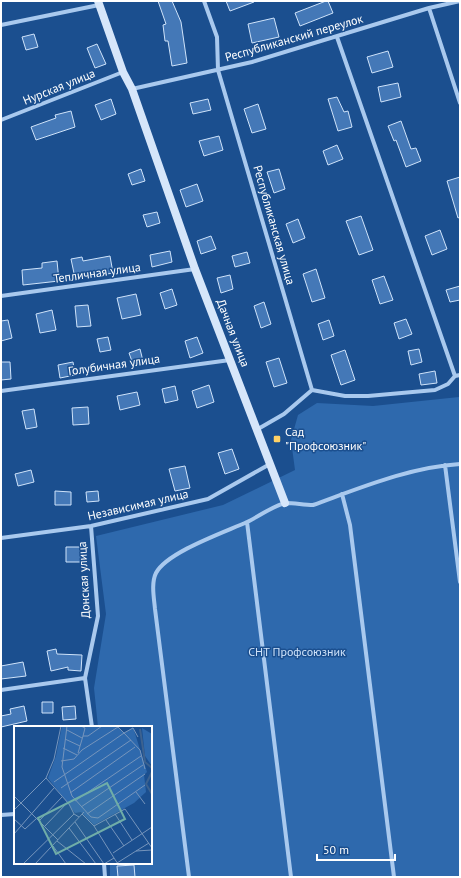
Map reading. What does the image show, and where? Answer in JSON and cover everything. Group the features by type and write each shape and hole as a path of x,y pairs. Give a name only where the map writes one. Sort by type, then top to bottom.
{"street":[{"name":"Республиканская улица","path":"204,1 217,37 218,70 312,390"},
{"name":"Республиканский переулок","path":"132,89 252,62 429,8 460,1"},
{"path":"1,25 98,3"},
{"name":"Дачная улица","path":"98,3 132,89 195,269 258,429 285,503"},
{"path":"429,8 460,103"},
{"path":"337,37 455,376"},
{"name":"Нурская улица","path":"1,120 124,72"},
{"name":"Тепличная улица","path":"1,296 195,269"},
{"name":"Голубичная улица","path":"1,391 230,360"},
{"path":"258,429 284,414 312,390 345,396 368,396 435,390 448,384 455,376 460,374"},
{"name":"Независимая улица","path":"1,538 91,526 208,499 270,464"},
{"path":"189,877 155,609 154,579 160,567 170,559 198,543 247,522 285,503 302,506 313,505 392,478 444,465 460,464"},
{"path":"444,465 460,582"},
{"path":"342,494 350,525 394,877"},
{"path":"247,522 291,877"},
{"name":"Донская улица","path":"91,526 98,616 86,678 92,726"},
{"path":"1,690 86,678"},
{"path":"1,815 14,814"},
{"path":"104,864 105,877"}],"green space":[{"name":"СНТ Профсоюзник","path":"460,395 460,877 110,877 110,864 152,864 152,726 98,726 94,688 106,614 96,536 223,505 295,470 291,440 298,415 317,403 373,406 459,397"}],"building":[{"path":"158,1 172,1 181,22 187,63 172,66 168,41 165,41 163,25 166,24"},
{"path":"226,1 254,1 254,2 230,11"},
{"path":"328,1 333,13 300,26 295,13"},
{"path":"274,18 279,37 252,43 248,24"},
{"path":"34,34 38,47 26,50 22,37"},
{"path":"97,44 106,64 95,68 87,48"},
{"path":"388,51 393,67 372,73 367,57"},
{"path":"398,83 401,97 381,102 378,87"},
{"path":"337,97 344,112 348,111 352,127 338,131 328,99"},
{"path":"111,99 116,114 101,120 95,105"},
{"path":"208,99 211,110 193,114 190,103"},
{"path":"258,104 266,129 252,133 244,109"},
{"path":"71,111 75,127 36,140 31,127 56,118 55,115"},
{"path":"401,121 411,149 416,148 421,161 406,167 396,140 394,141 388,126"},
{"path":"219,136 223,150 204,156 199,141"},
{"path":"337,145 343,159 328,165 323,151"},
{"path":"141,169 145,181 132,185 128,174"},
{"path":"279,169 285,189 274,193 267,172"},
{"path":"460,177 460,217 458,218 447,181"},
{"path":"197,184 203,201 186,207 180,190"},
{"path":"157,212 160,223 147,227 143,215"},
{"path":"361,216 373,250 359,255 346,221"},
{"path":"298,219 305,238 293,243 286,224"},
{"path":"440,230 447,249 432,255 425,236"},
{"path":"211,236 216,249 201,254 197,241"},
{"path":"170,251 172,262 152,267 150,255"},
{"path":"247,252 250,263 235,267 232,256"},
{"path":"110,256 113,273 101,275 100,273 75,278 71,259 82,257 83,261"},
{"path":"57,261 59,281 23,285 22,270 42,268 42,263"},
{"path":"316,269 325,298 312,302 303,274"},
{"path":"230,275 233,289 221,293 217,278"},
{"path":"384,276 393,300 380,304 372,280"},
{"path":"460,286 460,300 450,302 446,290"},
{"path":"172,289 177,305 165,309 160,293"},
{"path":"136,294 141,315 122,319 117,298"},
{"path":"264,302 271,324 261,328 254,306"},
{"path":"88,305 91,326 77,327 75,306"},
{"path":"52,310 56,330 40,333 36,314"},
{"path":"406,319 412,334 399,339 394,323"},
{"path":"8,320 12,338 1,341 1,321"},
{"path":"329,320 334,336 323,340 318,324"},
{"path":"108,337 111,350 100,352 97,339"},
{"path":"197,337 203,353 190,358 185,341"},
{"path":"140,349 143,361 133,364 129,353"},
{"path":"419,349 422,362 411,365 408,351"},
{"path":"345,350 355,380 341,385 331,355"},
{"path":"279,358 287,383 274,387 266,362"},
{"path":"1,362 10,362 11,379 1,380"},
{"path":"73,362 75,375 60,378 58,365"},
{"path":"435,371 437,383 421,385 419,374"},
{"path":"209,385 214,402 197,408 192,391"},
{"path":"175,386 178,400 165,403 162,389"},
{"path":"137,392 140,405 120,410 117,396"},
{"path":"88,407 89,424 73,425 72,408"},
{"path":"34,409 37,427 26,429 22,411"},
{"path":"232,449 239,469 225,474 218,453"},
{"path":"185,466 190,488 175,491 169,469"},
{"path":"31,470 34,482 18,486 15,474"},
{"path":"55,491 71,492 71,505 55,505"},
{"path":"98,491 99,501 87,502 86,492"},
{"path":"66,547 82,547 82,562 66,562"},
{"path":"56,649 57,654 82,655 81,671 68,670 68,667 51,671 47,651"},
{"path":"23,662 26,676 1,679 1,666"},
{"path":"42,702 53,702 53,713 42,713"},
{"path":"24,706 27,721 1,727 1,716 11,714 10,709"},
{"path":"75,706 76,719 63,720 62,707"},
{"path":"134,865 135,877 118,877 117,866"}],"place":[{"name":"Сад \"Профсоюзник\"","path":"277,439"}]}
